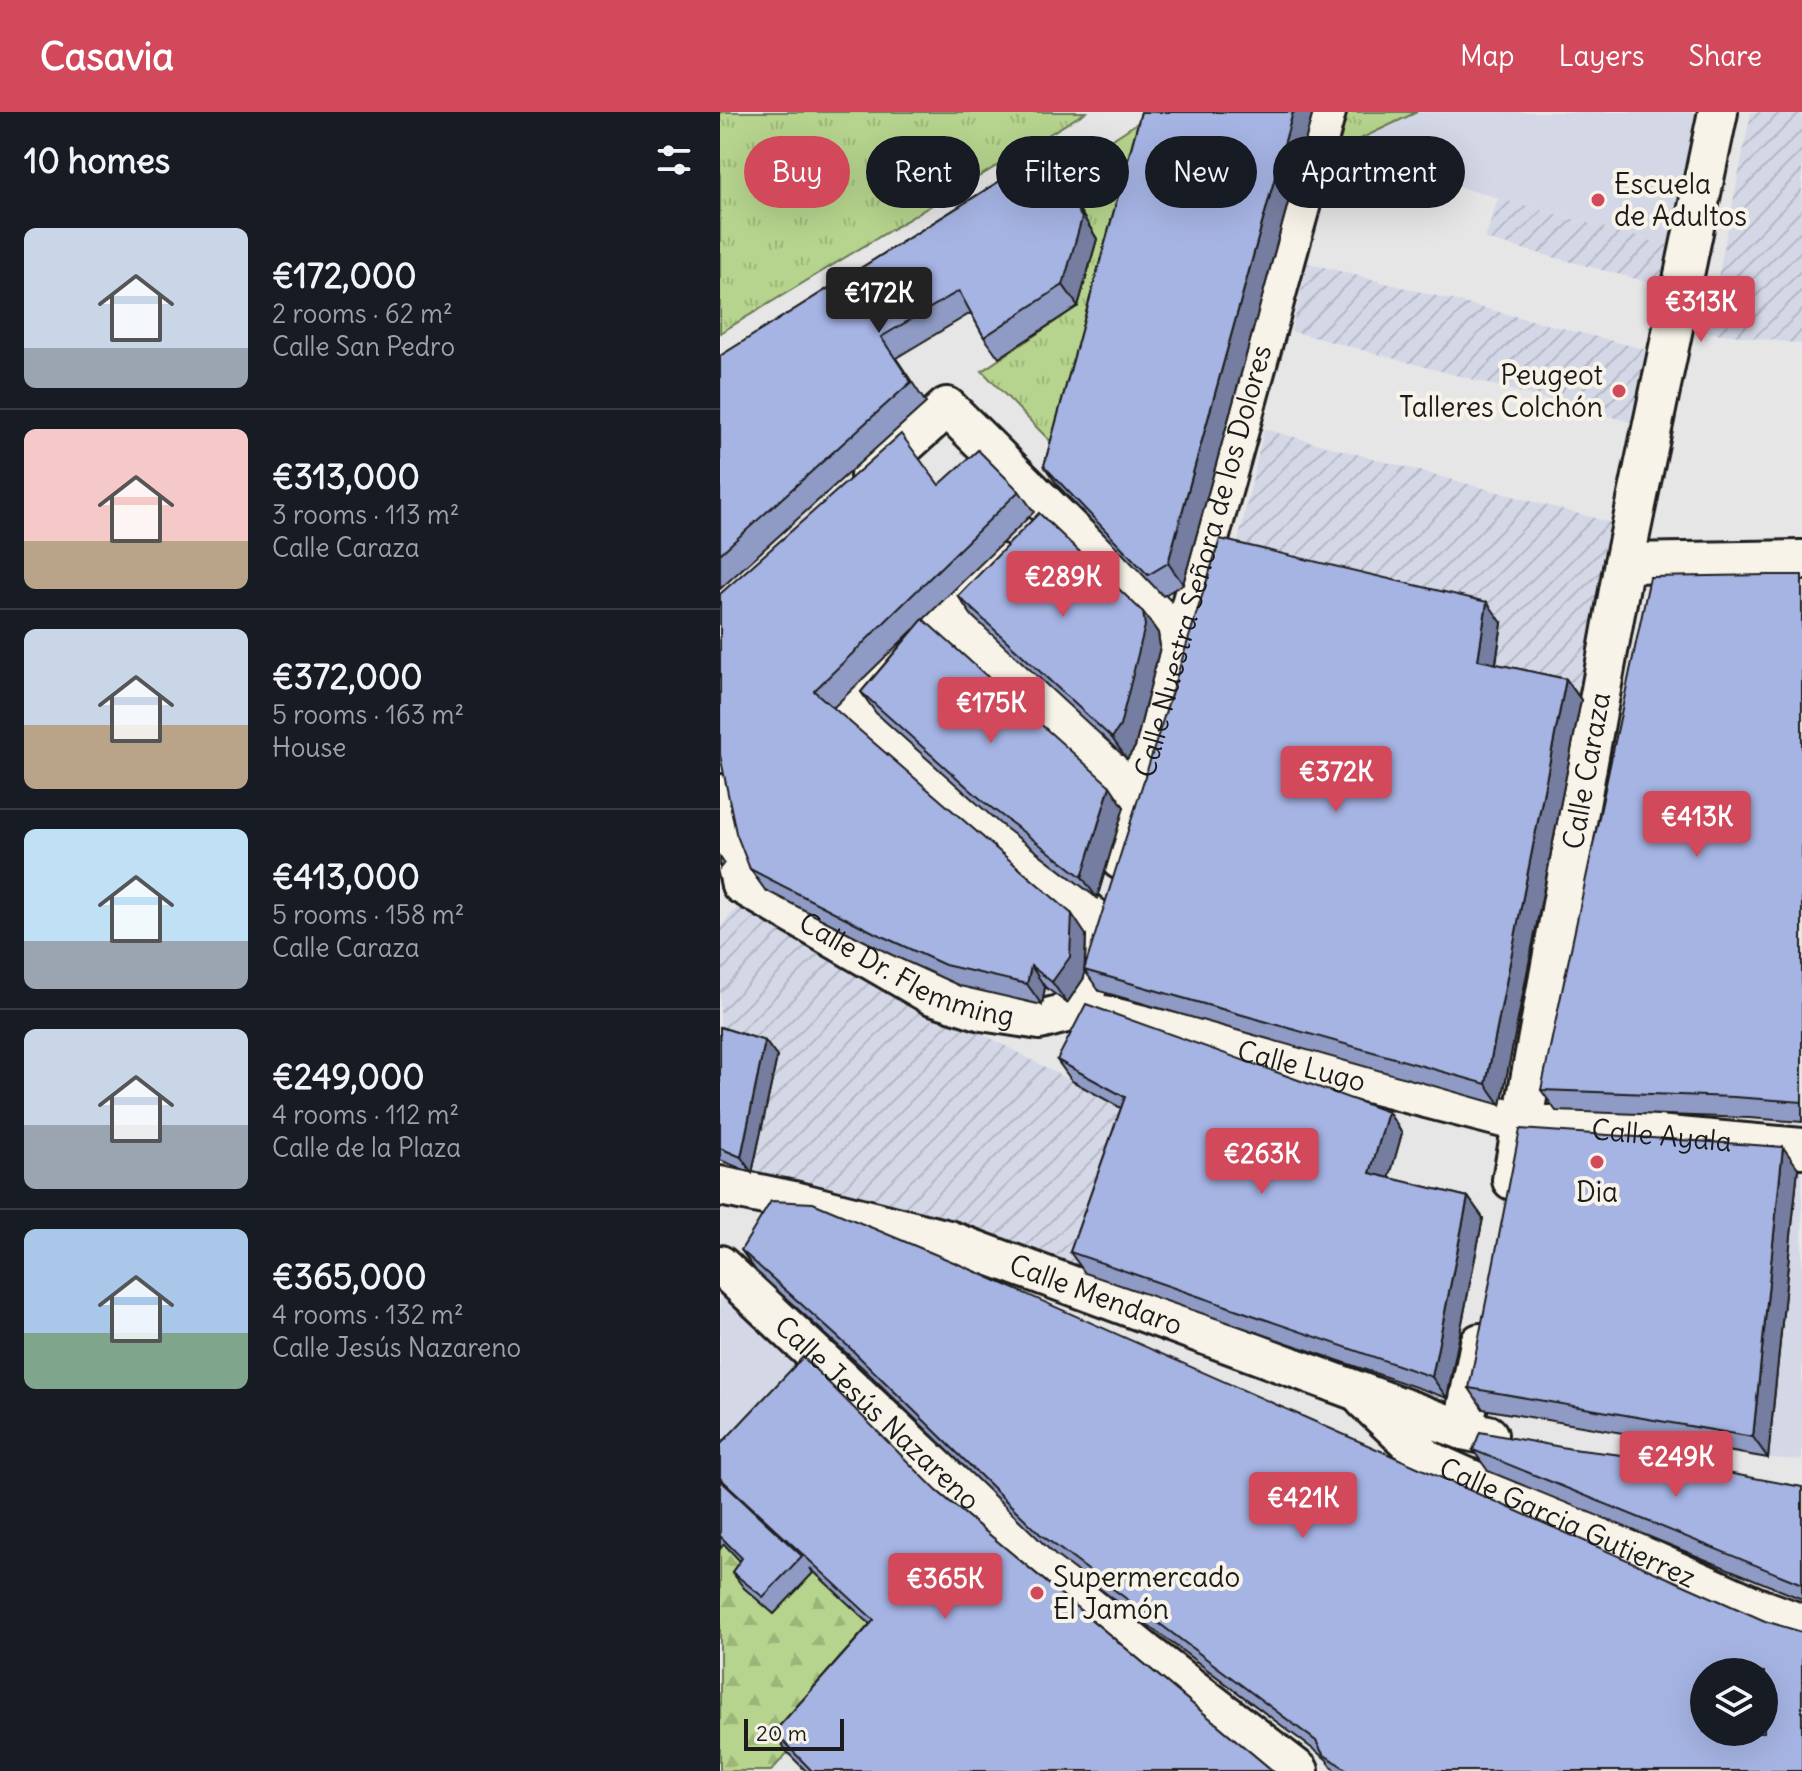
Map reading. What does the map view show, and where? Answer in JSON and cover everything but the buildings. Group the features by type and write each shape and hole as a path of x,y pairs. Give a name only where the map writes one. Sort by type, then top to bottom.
{"street":[{"name":"Calle Nuestra Señora de los Dolores","path":"1081,1009 1326,112"},
{"name":"Calle Caraza","path":"1505,1215 1624,563 1718,112"},
{"path":"845,500 947,407 1035,529 1181,639"},
{"path":"1035,529 853,712 1104,927"},
{"path":"1624,563 1802,560"},
{"path":"948,615 1139,792"},
{"path":"720,794 730,896"},
{"name":"Calle Dr. Flemming","path":"730,896 932,995 982,1011 1040,1020 1081,1009"},
{"name":"Calle Lugo","path":"1081,1009 1523,1123"},
{"name":"Calle Ayala","path":"1523,1123 1802,1148"},
{"name":"Calle Mendaro","path":"720,1186 794,1201 948,1240 1463,1430 1525,1441"},
{"name":"Calle Jesús Nazareno","path":"720,1265 1049,1574 1299,1771"},
{"path":"1463,1430 1487,1308"},
{"name":"Calle Garcia Gutierrez","path":"1354,1390 1428,1460 1754,1606 1802,1624"}],"shaded area":[{"name":"Escuela de Adultos","path":"1417,112 1703,112 1681,249 1465,189 1465,136 1367,136"},
{"path":"1751,112 1802,112 1802,344 1707,332"},
{"path":"1498,198 1681,249 1670,288 1485,239"},
{"path":"1308,263 1659,353 1642,425 1291,331"},
{"path":"1264,429 1620,525 1581,700 1233,564"},
{"path":"738,907 1140,1118 1085,1273 908,1208 752,1173 777,1057 720,1040 720,927"},
{"path":"1798,1168 1802,1169 1802,1460 1768,1458"},
{"path":"720,1297 791,1350 818,1378 720,1482"}],"green space":[{"path":"720,112 1086,112 1046,136 996,136 996,166 980,176 980,136 866,136 866,208 927,208 720,333"},
{"path":"1154,112 1148,136 1145,136 1145,148 1072,440 1049,440 982,371 1078,306 1063,208 1129,208 1129,136 1117,136"},
{"path":"1345,112 1417,112 1367,136 1338,136"},
{"path":"720,1486 889,1641 771,1771 720,1771"}],"place":[{"name":"Escuela de Adultos","path":"1598,200"},
{"name":"Peugeot Talleres Colchón","path":"1619,391"},
{"name":"Dia","path":"1597,1162"},
{"name":"Supermercado El Jamón","path":"1037,1593"}]}
